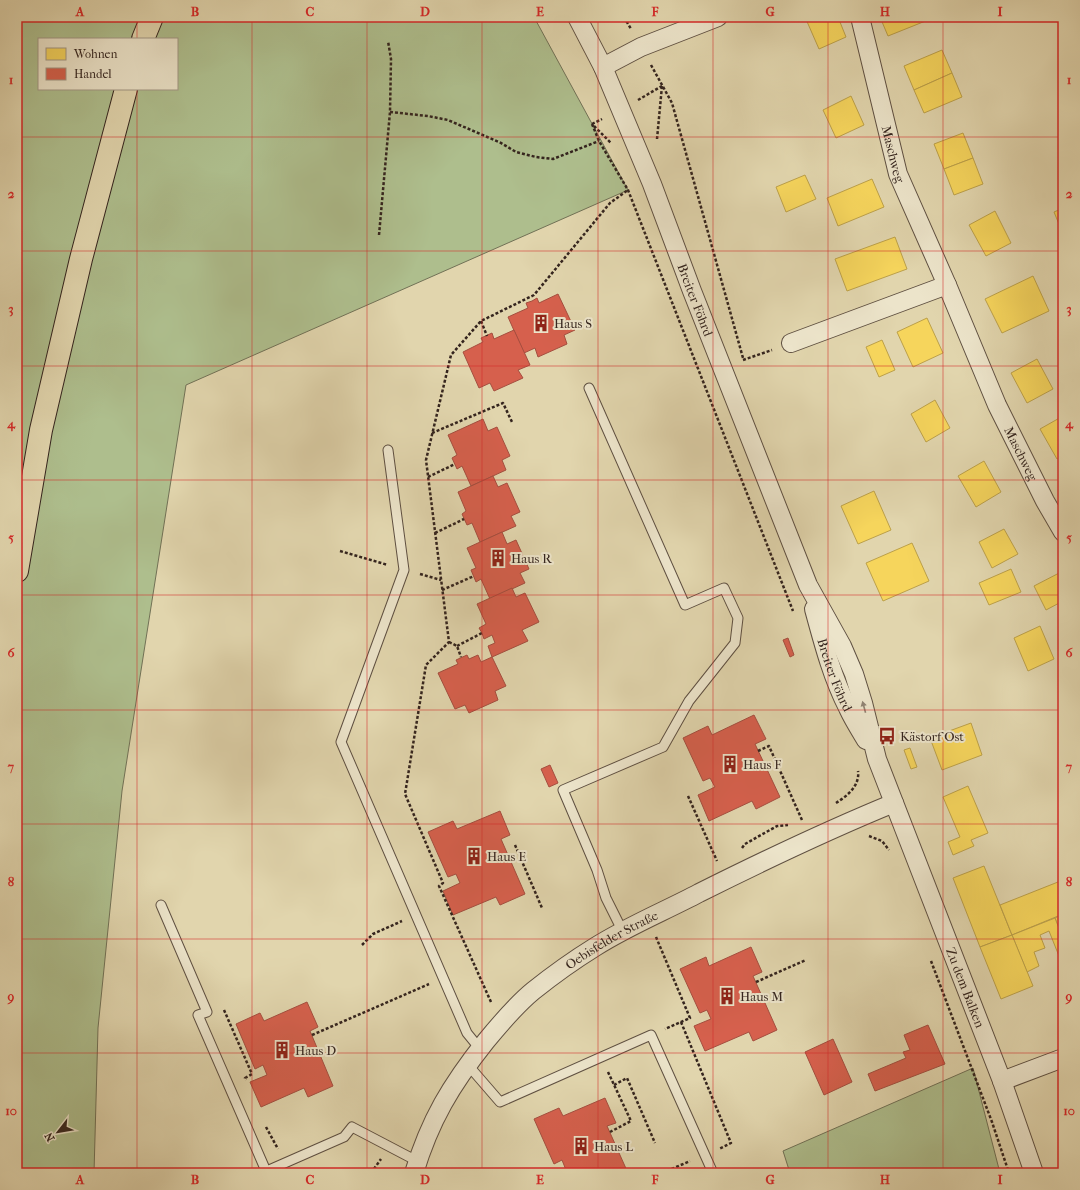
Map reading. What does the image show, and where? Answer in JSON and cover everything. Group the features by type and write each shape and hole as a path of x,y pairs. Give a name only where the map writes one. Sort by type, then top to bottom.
{"main road":[{"path":"143,38 152,17"},
{"path":"17,571 41,430 81,259 126,90"}],"street":[{"name":"Breiter Föhrd","path":"577,17 603,67 652,184 692,291 808,585 823,644 836,681 847,708 877,759 894,803"},
{"path":"603,67 641,47 718,17"},
{"name":"Maschweg","path":"860,17 898,174 947,285 997,405 1045,502 1063,532"},
{"path":"792,343 947,285"},
{"name":"Oebisfelder Straße","path":"415,1167 427,1134 438,1110 452,1086 497,1028 533,991 575,960 623,932 726,880 847,822 894,803"},
{"name":"Zu dem Balken","path":"894,803 1002,1081 1034,1173"},
{"path":"1002,1081 1063,1058"}],"lane":[{"path":"589,388 685,606 724,588 738,618 735,643 689,701 663,747 563,790 597,870 606,898 623,932"},
{"path":"388,450 404,570 341,742 467,1034 480,1049"},
{"path":"161,905 207,1012 198,1015 264,1172 344,1137 352,1128 389,1147 415,1167"},
{"path":"468,1064 500,1102 651,1035 713,1173"}],"path":[{"path":"380,235 390,112 391,59 388,41"},
{"path":"657,140 662,86"},
{"path":"390,112 428,116 448,120 516,152 536,157 553,159 599,141"},
{"path":"592,124 599,141 628,190 794,613"},
{"path":"449,642 426,460 451,354 481,321 531,299 610,203 628,190"},
{"path":"481,321 487,336"},
{"path":"743,360 792,343"},
{"path":"432,433 503,402 512,422"},
{"path":"428,477 455,464"},
{"path":"435,533 464,519"},
{"path":"442,590 474,576"},
{"path":"457,646 482,633"},
{"path":"449,642 457,646 461,657"},
{"path":"449,642 426,665 405,794 443,883 439,886 492,1005 497,1000"},
{"path":"758,751 768,746 802,820 798,822"},
{"path":"831,806 850,793 857,780 857,767"},
{"path":"688,796 718,863 723,860"},
{"path":"740,851 745,844 777,826 793,824"},
{"path":"515,845 542,908"},
{"path":"888,848 889,852"},
{"path":"362,945 373,934 415,915"},
{"path":"651,1035 690,1018 656,937"},
{"path":"756,982 806,960"},
{"path":"930,960 992,1122 1009,1173"},
{"path":"312,1035 443,978"},
{"path":"222,1005 252,1074 245,1078 248,1084"},
{"path":"667,1172 731,1143 681,1022"},
{"path":"602,1057 630,1121 610,1132"},
{"path":"614,1085 627,1078 654,1143"},
{"path":"266,1126 284,1163"},
{"path":"371,1173 389,1147"}],"green space":[{"path":"17,17 534,17 628,190 186,385 122,791 98,1028 94,1173 17,1173"},
{"path":"973,1068 1000,1173 790,1173 783,1151"}],"building: Wohnen":[{"path":"805,17 838,17 846,37 819,49"},
{"path":"880,17 927,17 928,20 888,36"},
{"path":"942,50 952,73 914,90 904,66"},
{"path":"952,73 962,97 924,113 914,90"},
{"path":"851,96 864,125 836,138 823,110"},
{"path":"963,133 973,158 944,169 934,144"},
{"path":"973,158 983,184 954,195 944,169"},
{"path":"805,175 816,199 786,212 776,187"},
{"path":"872,179 884,207 838,226 827,198"},
{"path":"1063,208 1063,234 1054,212"},
{"path":"995,211 1011,243 986,256 969,225"},
{"path":"895,237 907,269 847,291 835,259"},
{"path":"1033,276 1049,311 1002,333 985,299"},
{"path":"927,318 943,353 913,367 897,332"},
{"path":"882,340 895,370 879,377 866,347"},
{"path":"1037,359 1053,389 1027,403 1011,373"},
{"path":"935,400 950,428 926,442 911,414"},
{"path":"1063,416 1063,456 1057,459 1040,429"},
{"path":"984,461 1001,492 976,507 958,476"},
{"path":"874,491 891,530 858,544 841,506"},
{"path":"1004,529 1018,554 992,568 979,542"},
{"path":"912,543 929,581 883,601 866,563"},
{"path":"1011,569 1021,592 989,605 979,583"},
{"path":"1063,571 1063,601 1046,610 1034,586"},
{"path":"1040,626 1054,659 1028,671 1014,638"},
{"path":"971,723 982,755 942,770 930,738"},
{"path":"910,748 917,767 911,769 904,750"},
{"path":"968,786 988,833 971,840 974,846 953,855 948,842 960,837 943,797"},
{"path":"984,866 1012,935 980,947 953,878"},
{"path":"1063,880 1063,914 1012,935 1000,905"},
{"path":"1063,914 1063,939 1055,918"},
{"path":"1055,918 1063,939 1063,966 1049,931 1040,935 1045,948 1034,952 1039,966 1027,972 1012,935"},
{"path":"1012,935 1033,986 1001,999 980,947"}],"building: Handel":[{"name":"Haus S","path":"558,294 575,330 564,335 567,344 538,357 535,348 524,353 508,317 528,308 526,303 537,298 539,303"},
{"name":"Haus S","path":"514,330 530,365 518,370 523,378 494,391 490,383 479,388 463,352 483,342 481,338 492,333 494,339"},
{"path":"483,419 488,431 497,427 510,456 502,460 506,470 471,486 462,466 457,469 452,458 457,455 448,435"},
{"name":"Haus R","path":"493,476 498,487 507,483 520,512 511,516 516,526 480,542 472,523 467,525 462,514 466,511 458,492"},
{"name":"Haus R","path":"502,532 507,544 516,540 529,569 520,573 525,583 490,599 481,579 476,582 471,570 476,568 467,548"},
{"name":"Haus R","path":"512,588 516,597 525,593 539,622 522,630 528,641 492,657 488,646 495,643 492,635 484,639 479,628 486,624 477,604"},
{"path":"788,638 794,655 790,657 783,640"},
{"path":"467,655 469,659 478,655 481,662 492,657 506,686 495,691 498,700 469,713 465,705 455,709 438,673 458,664 456,660"},
{"name":"Haus F","path":"754,715 766,739 755,744 780,797 756,809 752,801 709,821 698,795 715,787 710,778 703,781 683,738 708,726 712,735"},
{"path":"550,765 558,783 549,787 541,769"},
{"name":"Haus E","path":"500,811 510,835 501,839 525,894 500,905 496,897 453,915 443,891 460,883 456,874 448,877 428,832 453,821 457,829"},
{"name":"Haus M","path":"751,947 762,972 753,976 777,1030 753,1041 749,1032 705,1051 694,1026 711,1019 707,1010 700,1013 680,969 706,957 709,966"},
{"name":"Haus D","path":"307,1002 318,1027 310,1031 333,1086 308,1097 304,1088 261,1107 250,1082 267,1075 263,1065 255,1069 236,1024 260,1013 264,1021"},
{"path":"928,1025 945,1064 875,1091 868,1074 906,1058 903,1052 910,1050 904,1035"},
{"path":"833,1039 852,1082 824,1095 805,1052"},
{"name":"Haus L","path":"605,1098 616,1123 607,1126 628,1173 558,1173 566,1170 562,1160 554,1164 534,1119 559,1108 563,1116"}],"place":[{"name":"Haus S","path":"541,323"},
{"name":"Haus R","path":"498,558"},
{"name":"Kästorf Ost","path":"887,736"},
{"name":"Haus F","path":"730,764"},
{"name":"Haus E","path":"474,856"},
{"name":"Haus M","path":"727,996"},
{"name":"Haus D","path":"282,1050"},
{"name":"Haus L","path":"581,1146"}]}
